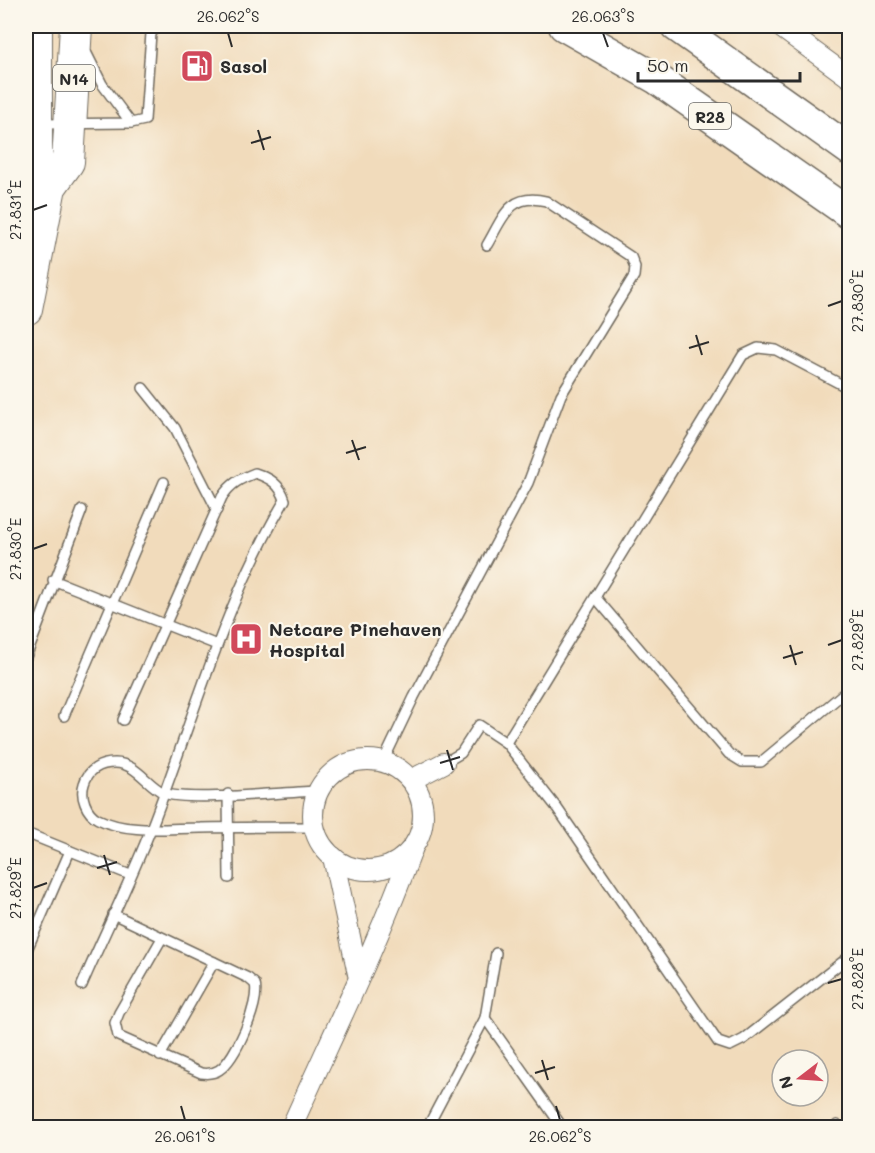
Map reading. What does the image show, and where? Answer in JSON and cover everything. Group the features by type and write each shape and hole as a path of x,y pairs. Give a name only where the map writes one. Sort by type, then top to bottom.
{"highway":[{"name":"N14","path":"36,26 36,157 50,187"},
{"name":"N14","path":"26,309 35,242 50,187 68,162 76,28"}],"main road":[{"name":"R28","path":"564,26 657,79 849,214"},
{"path":"676,26 849,150"}],"street":[{"path":"779,26 849,78"},
{"path":"291,1128 358,974 391,908 421,831 423,813 420,795 411,780 399,769 383,762 360,761 339,768 327,778 319,791 314,808 315,826 321,843 333,857 349,867 366,870 392,864 413,847"},
{"path":"411,780 444,763"},
{"path":"333,857 358,974"}],"lane":[{"path":"36,124 131,123 145,120 151,29 159,26"},
{"path":"76,28 102,84 131,123"},
{"path":"383,762 414,697 528,483 561,395 634,276 635,267 631,258 546,201 532,198 520,199 510,206 487,244"},
{"path":"506,743 743,355 758,348 776,350 849,389"},
{"path":"143,388 175,428 217,510"},
{"path":"81,985 151,828 217,645 265,538 285,500 276,483 255,473 228,487 164,623 123,720"},
{"path":"64,716 164,482"},
{"path":"26,657 53,580 82,510"},
{"path":"53,580 217,645"},
{"path":"596,598 729,754 742,762 761,762 849,688"},
{"path":"444,763 461,753 479,725 506,743 557,808 718,1042 730,1046 744,1040 849,956"},
{"path":"315,826 151,828 114,825 95,818 85,804 82,791 86,774 97,766 116,763 133,769 164,793 193,796 319,791"},
{"path":"228,794 229,878"},
{"path":"26,833 130,875"},
{"path":"26,952 70,850"},
{"path":"113,914 248,978 255,984 256,1004 226,1064 209,1074 160,1056 122,1040 118,1036 116,1023 119,1013 162,938"},
{"path":"427,1128 485,1018 496,953"},
{"path":"160,1056 214,962"},
{"path":"485,1018 562,1128"}],"place":[{"name":"Sasol","path":"197,66"},
{"name":"Netcare Pinehaven Hospital","path":"246,639"}]}
